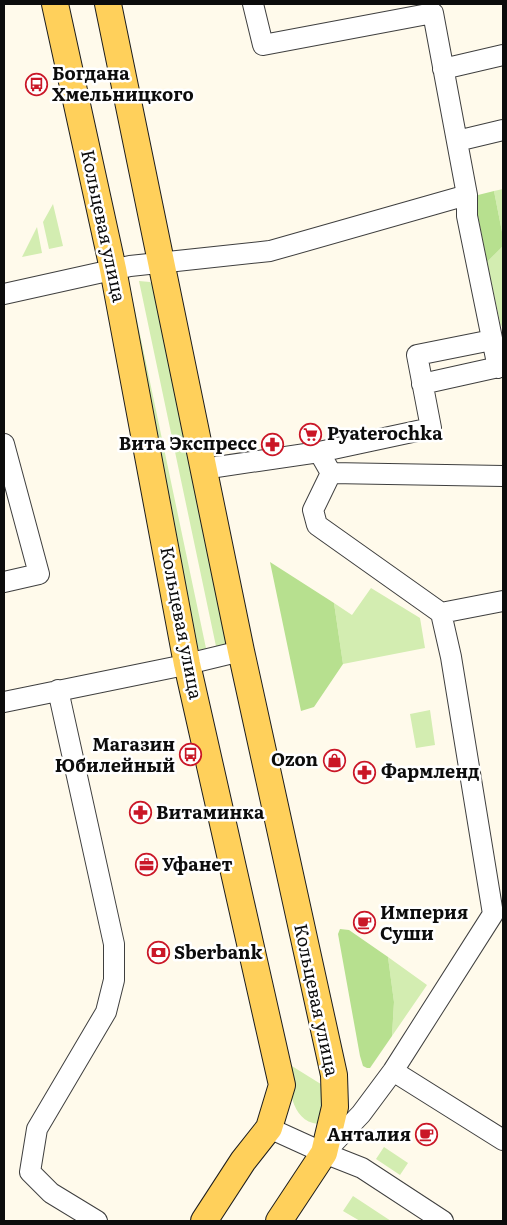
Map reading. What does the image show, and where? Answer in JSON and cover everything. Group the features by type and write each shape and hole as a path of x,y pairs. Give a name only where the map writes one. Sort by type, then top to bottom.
{"main road":[{"name":"Кольцевая улица","path":"54,4 113,269 187,664 282,1085 269,1128 243,1161 204,1221"},
{"name":"Кольцевая улица","path":"108,4 203,469 334,1075 335,1108 324,1153 279,1221"}],"street":[{"path":"253,4 263,45 426,9 443,69 468,195 467,216 492,340 501,367 422,384"},
{"path":"443,69 503,55"},
{"path":"457,141 503,130"},
{"path":"4,294 113,269 270,251 468,195"},
{"path":"203,469 319,452 431,428 417,355 492,340"},
{"path":"4,444 39,574 4,582"},
{"path":"319,452 332,473"},
{"path":"332,473 503,476"},
{"path":"324,1153 361,1114 393,1071 493,914 451,657 441,613 317,525 314,510 332,473"},
{"path":"441,613 503,601"},
{"path":"4,702 242,651"},
{"path":"58,690 114,944 114,980 106,1012 36,1129 30,1172 51,1193 97,1221"},
{"path":"393,1071 503,1140"},
{"path":"269,1128 362,1168 444,1221"}],"green space":[{"path":"503,189 503,237 494,191"},
{"path":"494,191 503,246 487,262 474,196"},
{"path":"53,204 63,246 49,249 43,222"},
{"path":"37,227 42,253 22,257"},
{"path":"503,246 503,322 501,327 487,262"},
{"path":"139,281 150,282 154,286 228,643 224,649 217,651"},
{"path":"129,282 207,653 200,651 196,646 125,284"},
{"path":"270,562 334,603 343,664 314,707 301,711"},
{"path":"371,588 420,618 425,648 343,664 334,603 352,615"},
{"path":"430,710 435,745 416,748 410,714"},
{"path":"340,929 349,930 388,957 394,1002 392,1036 370,1068 363,1066 360,1056 338,934"},
{"path":"388,957 427,985 392,1036 394,1002"},
{"path":"287,1063 324,1086 325,1104 318,1124 309,1121 296,1109 290,1091"},
{"path":"384,1147 408,1163 400,1175 376,1159"},
{"path":"353,1196 391,1221 360,1221 343,1211"}],"place":[{"name":"Богдана Хмельницкого","path":"36,84"},
{"name":"Pyaterochka","path":"311,434"},
{"name":"Вита Экспресс","path":"273,444"},
{"name":"Магазин Юбилейный","path":"191,755"},
{"name":"Ozon","path":"334,760"},
{"name":"Фармленд","path":"365,772"},
{"name":"Витаминка","path":"140,813"},
{"name":"Уфанет","path":"146,865"},
{"name":"Империя Суши","path":"364,923"},
{"name":"Sberbank","path":"158,953"},
{"name":"Анталия","path":"427,1135"}]}
